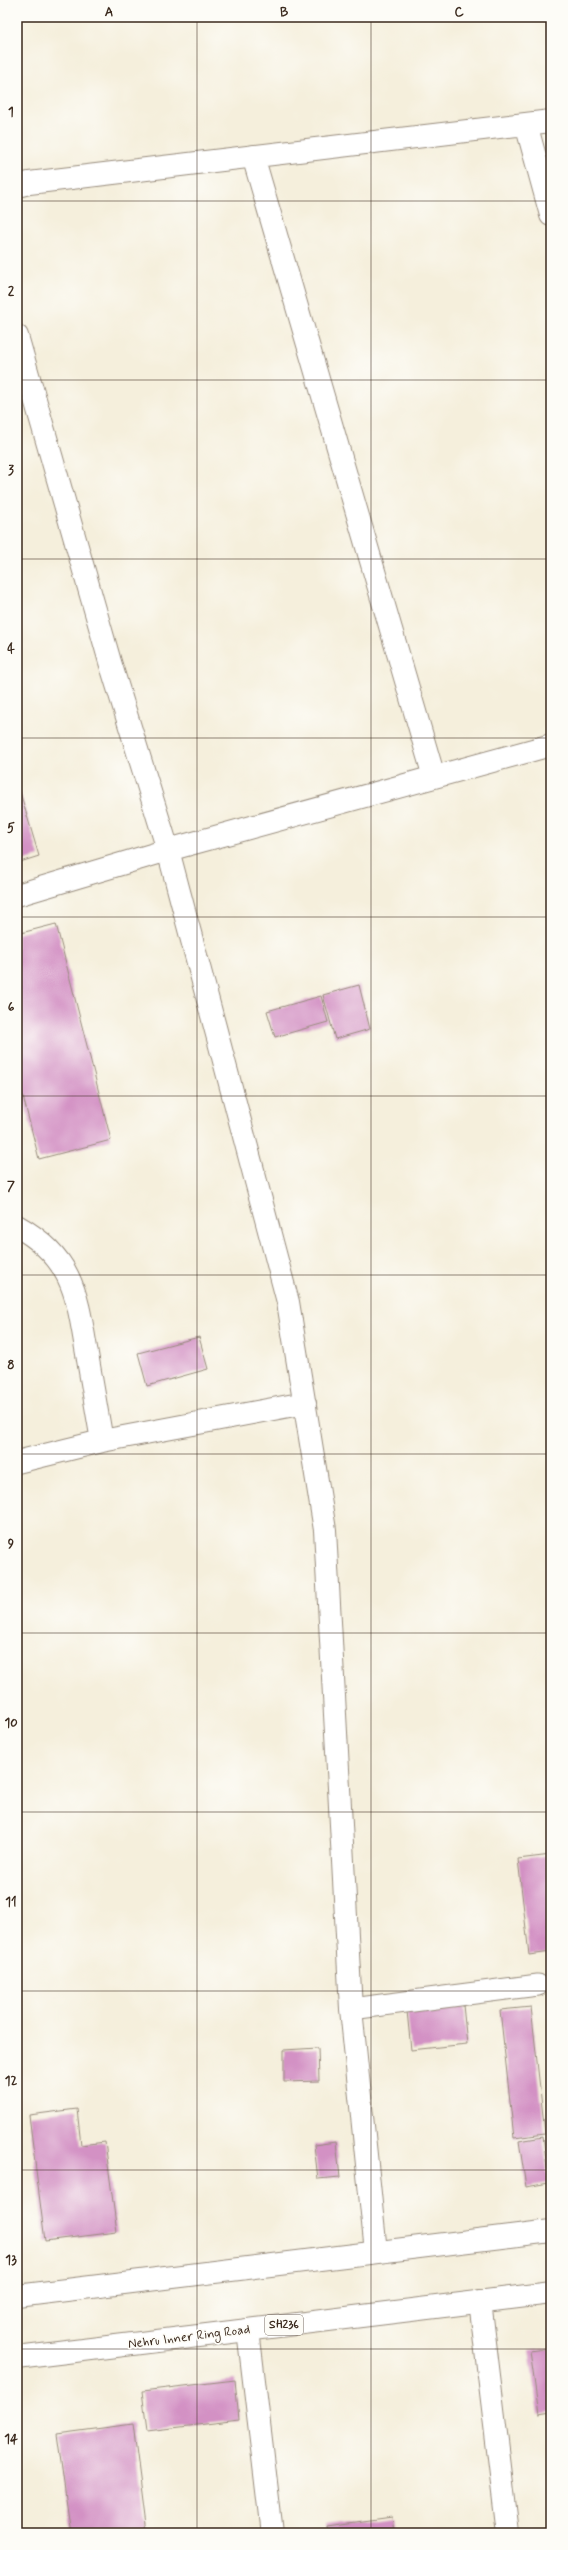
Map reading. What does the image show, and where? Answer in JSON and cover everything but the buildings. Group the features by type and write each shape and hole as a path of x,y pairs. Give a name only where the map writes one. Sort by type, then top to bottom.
{"street":[{"path":"17,186 29,182 551,121"},
{"path":"526,124 551,215"},
{"path":"252,156 434,777"},
{"path":"17,336 110,662 168,850 288,1302 325,1530 351,2009 376,2252"},
{"path":"17,895 168,850 551,745"},
{"path":"17,1226 48,1247 64,1269 76,1293 102,1441"},
{"path":"17,1462 102,1441 305,1403"},
{"path":"17,2296 551,2231"},
{"name":"Nehru Inner Ring Road","path":"17,2358 551,2292"},
{"path":"480,2301 508,2533"},
{"path":"248,2330 272,2533"}],"lane":[{"path":"351,2009 538,1985"}]}
